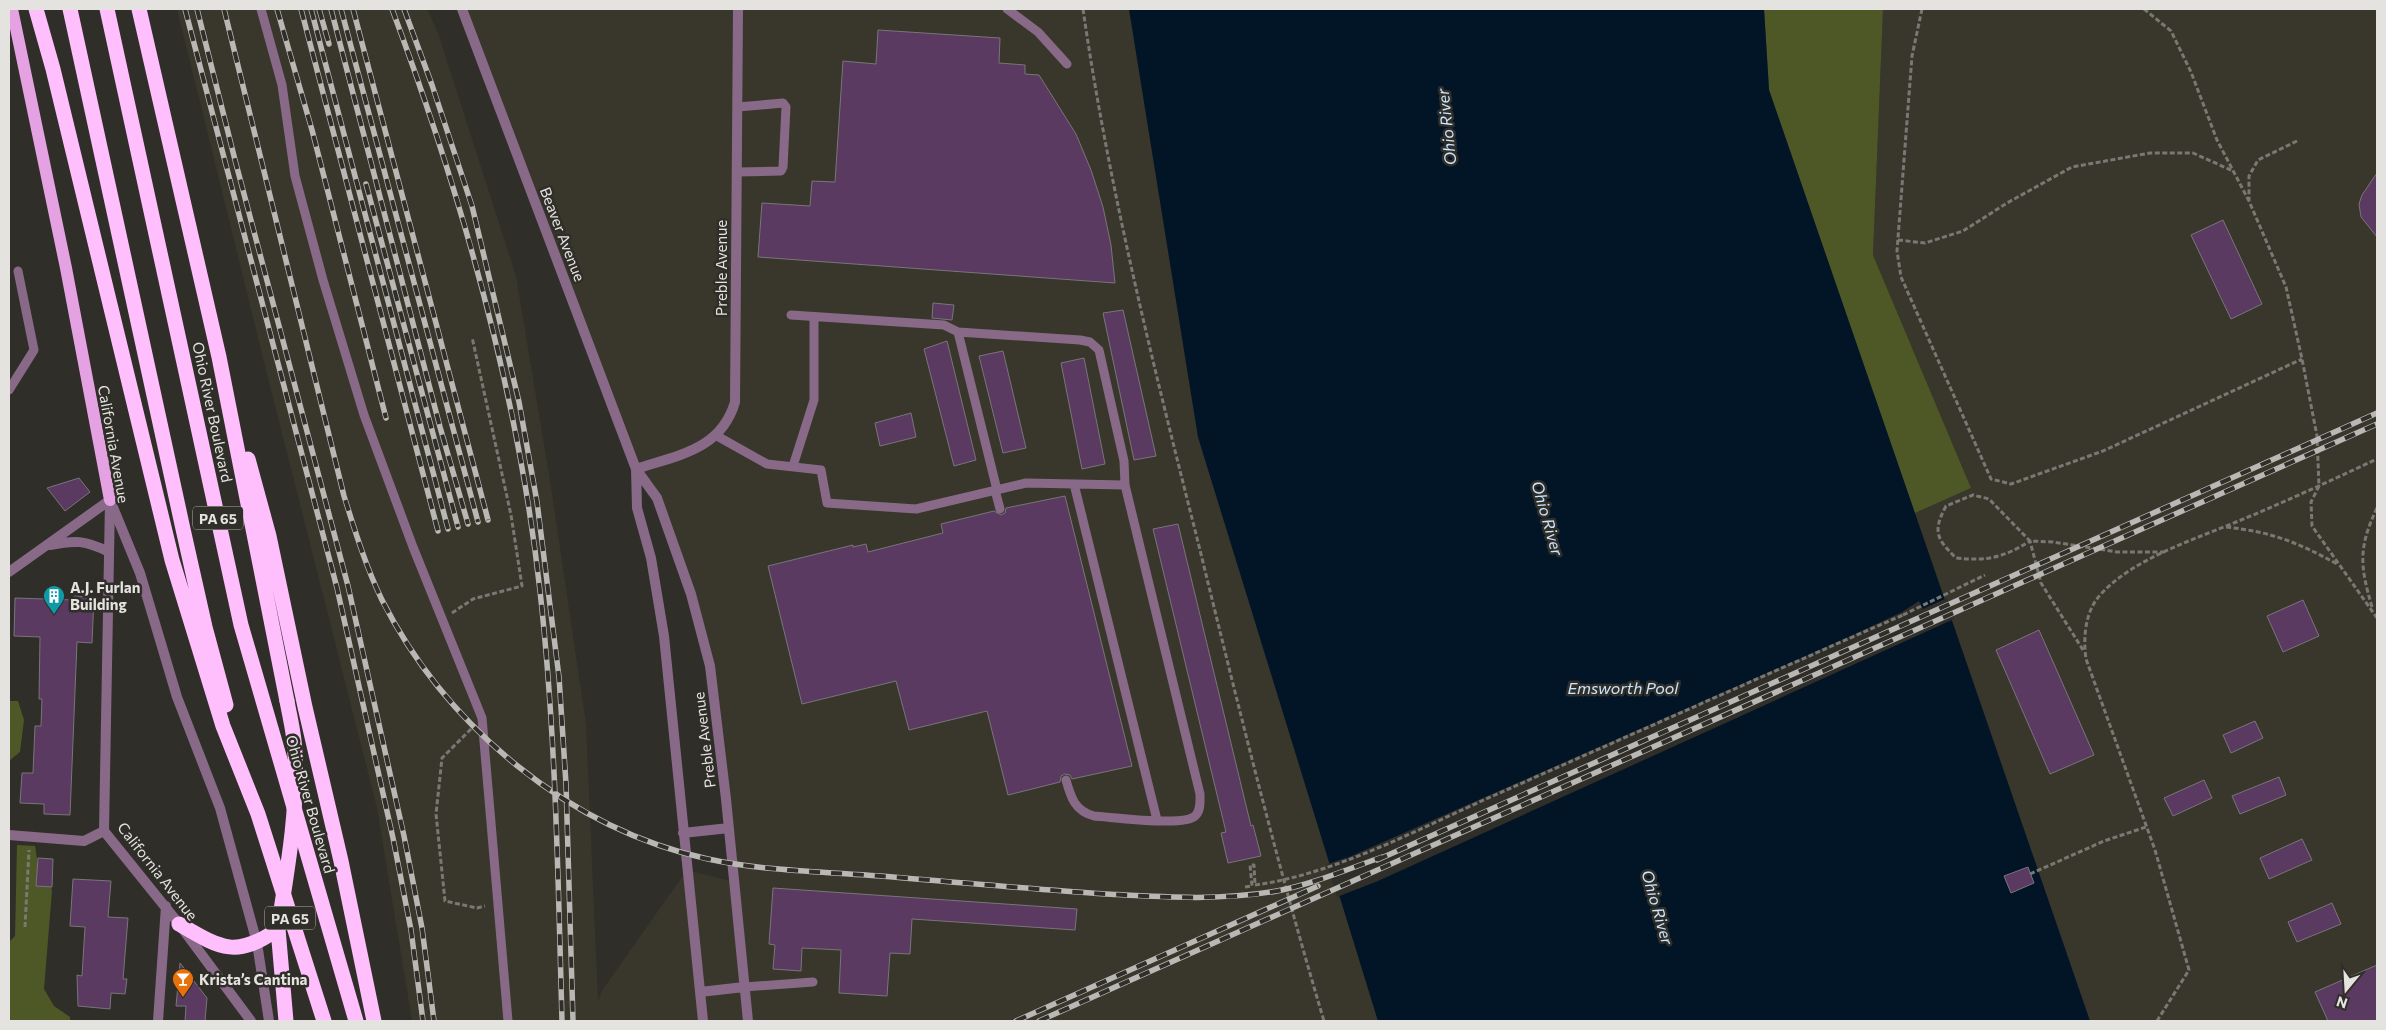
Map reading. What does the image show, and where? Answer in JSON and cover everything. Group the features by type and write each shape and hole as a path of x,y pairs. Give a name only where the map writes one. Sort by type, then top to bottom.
{"highway":[{"path":"36,9 53,69 172,560 223,726 258,814"},
{"name":"PA 65","path":"70,9 205,627 258,814 324,1021"},
{"name":"Ohio River Boulevard","path":"107,9 241,625 356,1021"},
{"path":"139,9 218,357 287,701 295,751 296,794 291,848 271,938 286,1021"},
{"path":"218,357 270,536 304,707 341,861 374,1021"},
{"path":"179,924 209,941 228,948 242,947 271,938"}],"main road":[{"name":"California Avenue","path":"12,9 64,258 110,500"}],"street":[{"name":"Beaver Avenue","path":"462,9 636,469"},
{"name":"Preble Avenue","path":"636,469 693,449 716,436 731,415 735,402 738,9"},
{"name":"Preble Avenue","path":"636,469 657,498 691,594 710,666 729,828 748,1021"},
{"name":"Preble Avenue","path":"636,469 637,508 650,558 664,636 703,1021"},
{"path":"9,572 110,500 140,573 177,697 271,938 269,1021"},
{"name":"California Avenue","path":"110,500 104,831 166,906 250,1021"},
{"path":"44,547 72,541 82,541 109,552"},
{"path":"684,833 729,828"},
{"path":"9,835 84,841 104,831"},
{"path":"158,1021 166,906"},
{"path":"700,992 744,987"}],"lane":[{"path":"261,9 282,85 295,176 323,280 364,415 444,627 482,718 508,1021"},
{"path":"1007,9 1038,32 1067,64"},
{"path":"737,172 781,171 784,167 786,107 783,104 738,107"},
{"path":"9,390 34,350 18,271"},
{"path":"791,316 944,325 958,332 1080,340 1095,345 1103,367 1124,461 1125,485 1200,794 1198,812 1194,817 1180,822 1087,814 1072,801 1066,780"},
{"path":"792,466 814,400 814,317"},
{"path":"958,332 1000,509"},
{"path":"716,436 767,464 821,470 827,503 916,509 1026,483 1125,485"},
{"path":"1074,484 1157,820"},
{"path":"744,987 813,982"}],"path":[{"path":"1082,9 1139,307 1275,846 1324,1021"},
{"path":"1922,9 1912,56 1897,251 1901,278 1991,479 2010,484 2103,451 2302,359"},
{"path":"2144,9 2171,31 2190,72 2217,140 2249,201 2286,287 2317,436 2319,486 2311,502 2312,526 2377,618"},
{"path":"2249,201 2249,176 2258,160 2297,140"},
{"path":"1898,240 1926,243 1962,231 2006,202 2072,167 2150,153 2193,153 2233,171"},
{"path":"444,627 454,610 474,599 522,586 511,516 472,337"},
{"path":"2158,1021 2189,970 2155,850 2098,697 2083,642 2086,623 2099,596 2119,577 2168,552 2377,459"},
{"path":"2085,652 2040,583 2030,541 1989,499 1973,495 1946,506 1937,528 1941,542 1956,558 1984,560 2016,550 2030,541 2053,542 2117,552 2168,552"},
{"path":"2373,610 2363,577 2362,551 2377,508"},
{"path":"2224,527 2254,530 2299,543 2340,565"},
{"path":"1245,887 1252,886 1250,865 1254,865 1255,885 1280,881 1351,859 1689,708 1903,616 1985,575"},
{"path":"482,718 442,758 436,814 445,901 477,908 498,904"},
{"path":"2030,874 2104,841 2146,827"},
{"path":"25,927 30,836"}],"shaded area":[{"path":"177,9 427,9 438,33 516,276 551,487 586,724 598,1001 603,989 687,870 734,882 710,666 657,498 636,469 462,9 1129,9 1198,437 1378,1021 412,1021 377,808"},
{"path":"1883,9 2377,9 2377,1021 2090,1021 1915,513 1971,488 1873,255"}],"green space":[{"path":"1764,9 1883,9 1873,255 1971,488 1915,513 1769,90"},
{"path":"9,701 18,701 24,720 20,752 9,761"},
{"path":"17,845 35,846 38,866 49,879 52,891 44,989 54,1006 70,1017 70,1021 9,1021 9,942 15,936"}],"water":[{"name":"Emsworth Pool","path":"1129,9 1764,9 1769,90 2090,1021 1378,1021 1198,437"}],"pier":[{"path":"1947,598 1954,619 1378,881 1337,897 1327,864 1349,857 1842,640 1902,612 1919,601 1923,609"}],"building":[{"path":"878,30 1000,38 999,63 1025,65 1025,74 1039,75 1076,134 1091,170 1103,207 1111,245 1115,283 758,257 762,203 810,206 812,181 835,182 843,61 876,64"},
{"path":"2377,173 2377,237 2361,217 2359,204 2362,195"},
{"path":"2223,220 2262,304 2231,319 2191,235"},
{"path":"933,303 954,305 952,320 932,318"},
{"path":"1123,310 1156,456 1134,460 1103,313"},
{"path":"947,341 976,460 954,466 924,349"},
{"path":"1003,351 1026,448 1003,453 979,356"},
{"path":"1084,358 1105,464 1082,469 1061,363"},
{"path":"911,413 916,437 880,446 875,423"},
{"path":"79,478 90,492 65,511 47,488"},
{"path":"1065,496 1132,766 1072,779 1070,775 1065,774 1061,776 1060,782 1008,795 987,711 909,730 896,681 802,704 768,566 853,545 853,547 866,544 868,552 943,533 941,524 994,511 1001,515 1005,513 1006,508"},
{"path":"1178,524 1251,826 1253,825 1261,856 1228,863 1221,833 1226,832 1153,529"},
{"path":"74,596 94,597 92,643 77,642 70,815 44,814 44,804 20,803 22,773 33,773 35,726 41,726 42,699 39,699 40,637 14,636 15,598 74,600"},
{"path":"2303,600 2319,636 2283,652 2267,616"},
{"path":"2039,630 2094,755 2050,774 1996,650"},
{"path":"2255,721 2263,738 2231,753 2223,735"},
{"path":"2279,777 2286,795 2240,814 2232,796"},
{"path":"2204,780 2212,798 2173,816 2164,798"},
{"path":"2302,839 2312,860 2269,879 2260,858"},
{"path":"38,858 53,859 52,887 36,886"},
{"path":"2028,867 2034,883 2011,893 2004,876"},
{"path":"73,879 111,881 108,917 128,918 123,979 127,979 125,994 111,993 110,1009 78,1006 77,975 82,976 85,927 70,926"},
{"path":"773,888 1077,909 1075,930 912,919 910,954 890,953 887,996 839,993 841,950 802,948 801,971 773,969 775,945 769,944"},
{"path":"2332,903 2341,924 2297,942 2288,922"},
{"path":"180,963 207,998 205,1021 185,1021 186,1006 176,1006"},
{"path":"2377,965 2377,1021 2328,1021 2315,992"}],"railway":[{"path":"185,9 337,588 393,838 411,930 423,1021"},
{"path":"197,9 348,586 404,836 422,928 434,1021"},
{"path":"224,9 344,496 366,562 382,600 409,646 440,689 477,729 517,766 561,797 607,824 657,844 708,859 796,871 1106,894 1213,897 1256,894 1290,888 1382,857"},
{"path":"277,9 312,130 386,418"},
{"path":"301,9 438,531"},
{"path":"311,9 448,529"},
{"path":"319,9 329,44"},
{"path":"331,9 440,427 468,524"},
{"path":"341,9 478,522"},
{"path":"353,9 488,520"},
{"path":"392,9 442,151 484,296 502,369 530,517 540,591 550,698 556,806 562,1021"},
{"path":"404,9 432,85 472,206 519,402 537,502 559,677 566,784 573,1021"},
{"path":"366,184 458,527"},
{"path":"1377,860 2377,413"},
{"path":"1039,1021 2377,424"},
{"path":"1016,1021 1318,886"}],"place":[{"name":"A.J. Furlan Building","path":"54,615"},
{"name":"Krista’s Cantina","path":"183,998"}],"water label":[{"name":"Ohio River","path":"1446,127"},
{"name":"Ohio River","path":"1548,518"},
{"name":"Ohio River","path":"1658,907"}]}
